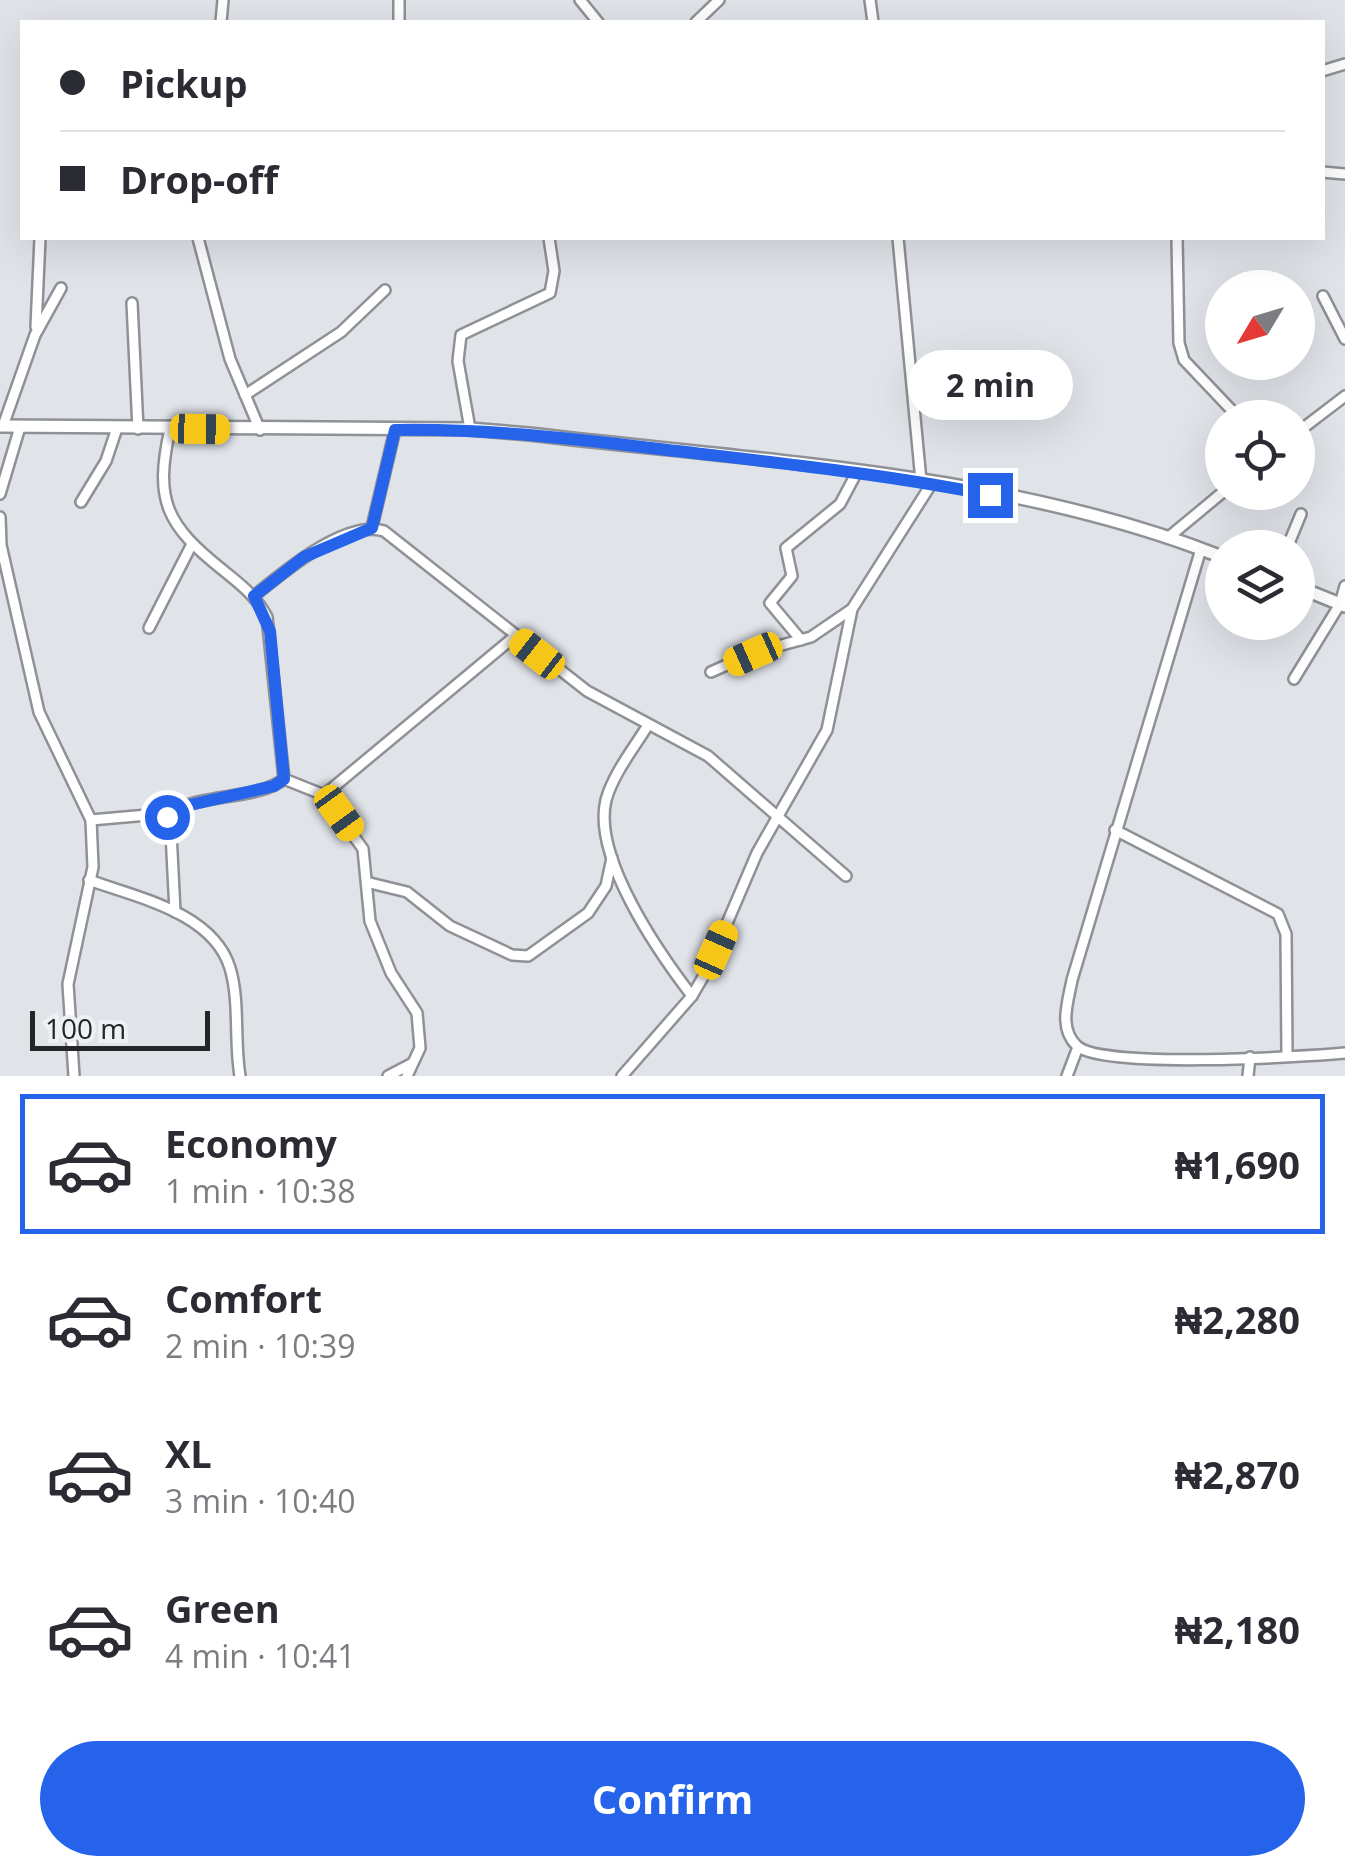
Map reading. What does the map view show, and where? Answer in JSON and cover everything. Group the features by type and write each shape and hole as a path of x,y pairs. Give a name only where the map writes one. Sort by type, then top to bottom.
{"street":[{"path":"580,0 596,20"},
{"path":"698,20 719,0"},
{"path":"35,335 40,240"},
{"path":"198,240 218,324 260,430"},
{"path":"470,429 458,360 462,335 550,293 554,270 549,240"},
{"path":"622,1076 692,996 757,853 827,730 852,609 927,482 898,240"},
{"path":"1177,240 1179,344 1184,360 1222,400"},
{"path":"61,288 35,335 1,426 470,429 927,482 1170,536 1205,550"},
{"path":"245,395 342,332 385,290"},
{"path":"1324,296 1345,339"},
{"path":"132,303 138,429"},
{"path":"1315,419 1345,396"},
{"path":"0,494 20,427"},
{"path":"81,502 106,461 117,428"},
{"path":"170,429 163,461 163,497 174,523 192,544 254,596 270,631 284,779"},
{"path":"372,528 395,430"},
{"path":"801,640 770,603 792,576 786,548 840,504 857,472"},
{"path":"1170,536 1205,507"},
{"path":"1294,530 1300,514"},
{"path":"0,517 39,712 92,820 93,867 68,984 74,1076"},
{"path":"254,596 304,557 372,528 384,531 587,691 708,756 846,876"},
{"path":"150,628 192,544"},
{"path":"1201,548 1115,830 1065,1020 1078,1047 1093,1055 1250,1058 1345,1053"},
{"path":"0,590 10,582"},
{"path":"1294,679 1342,605 1345,586"},
{"path":"1315,594 1342,605"},
{"path":"711,672 801,640 852,609"},
{"path":"324,796 514,636"},
{"path":"648,725 606,800 612,858 658,952 692,996"},
{"path":"92,820 170,812 221,795 274,786 284,779"},
{"path":"284,779 324,796 355,834 370,884 370,921 385,960 417,1014 420,1048 407,1076"},
{"path":"170,812 175,912"},
{"path":"1115,830 1278,914 1286,934 1287,1056"},
{"path":"370,884 407,892 450,926 512,955 528,956 596,903 612,858"},
{"path":"89,880 175,912 208,936 229,964 240,1076"},
{"path":"1067,1076 1078,1047"},
{"path":"1248,1076 1250,1058"},
{"path":"388,1076 411,1064"}],"route":[{"path":"167,817 176,808 274,786 284,779 270,631 254,596 304,557 354,532 372,528 395,430 470,429 529,434 857,472 990,495"}]}
